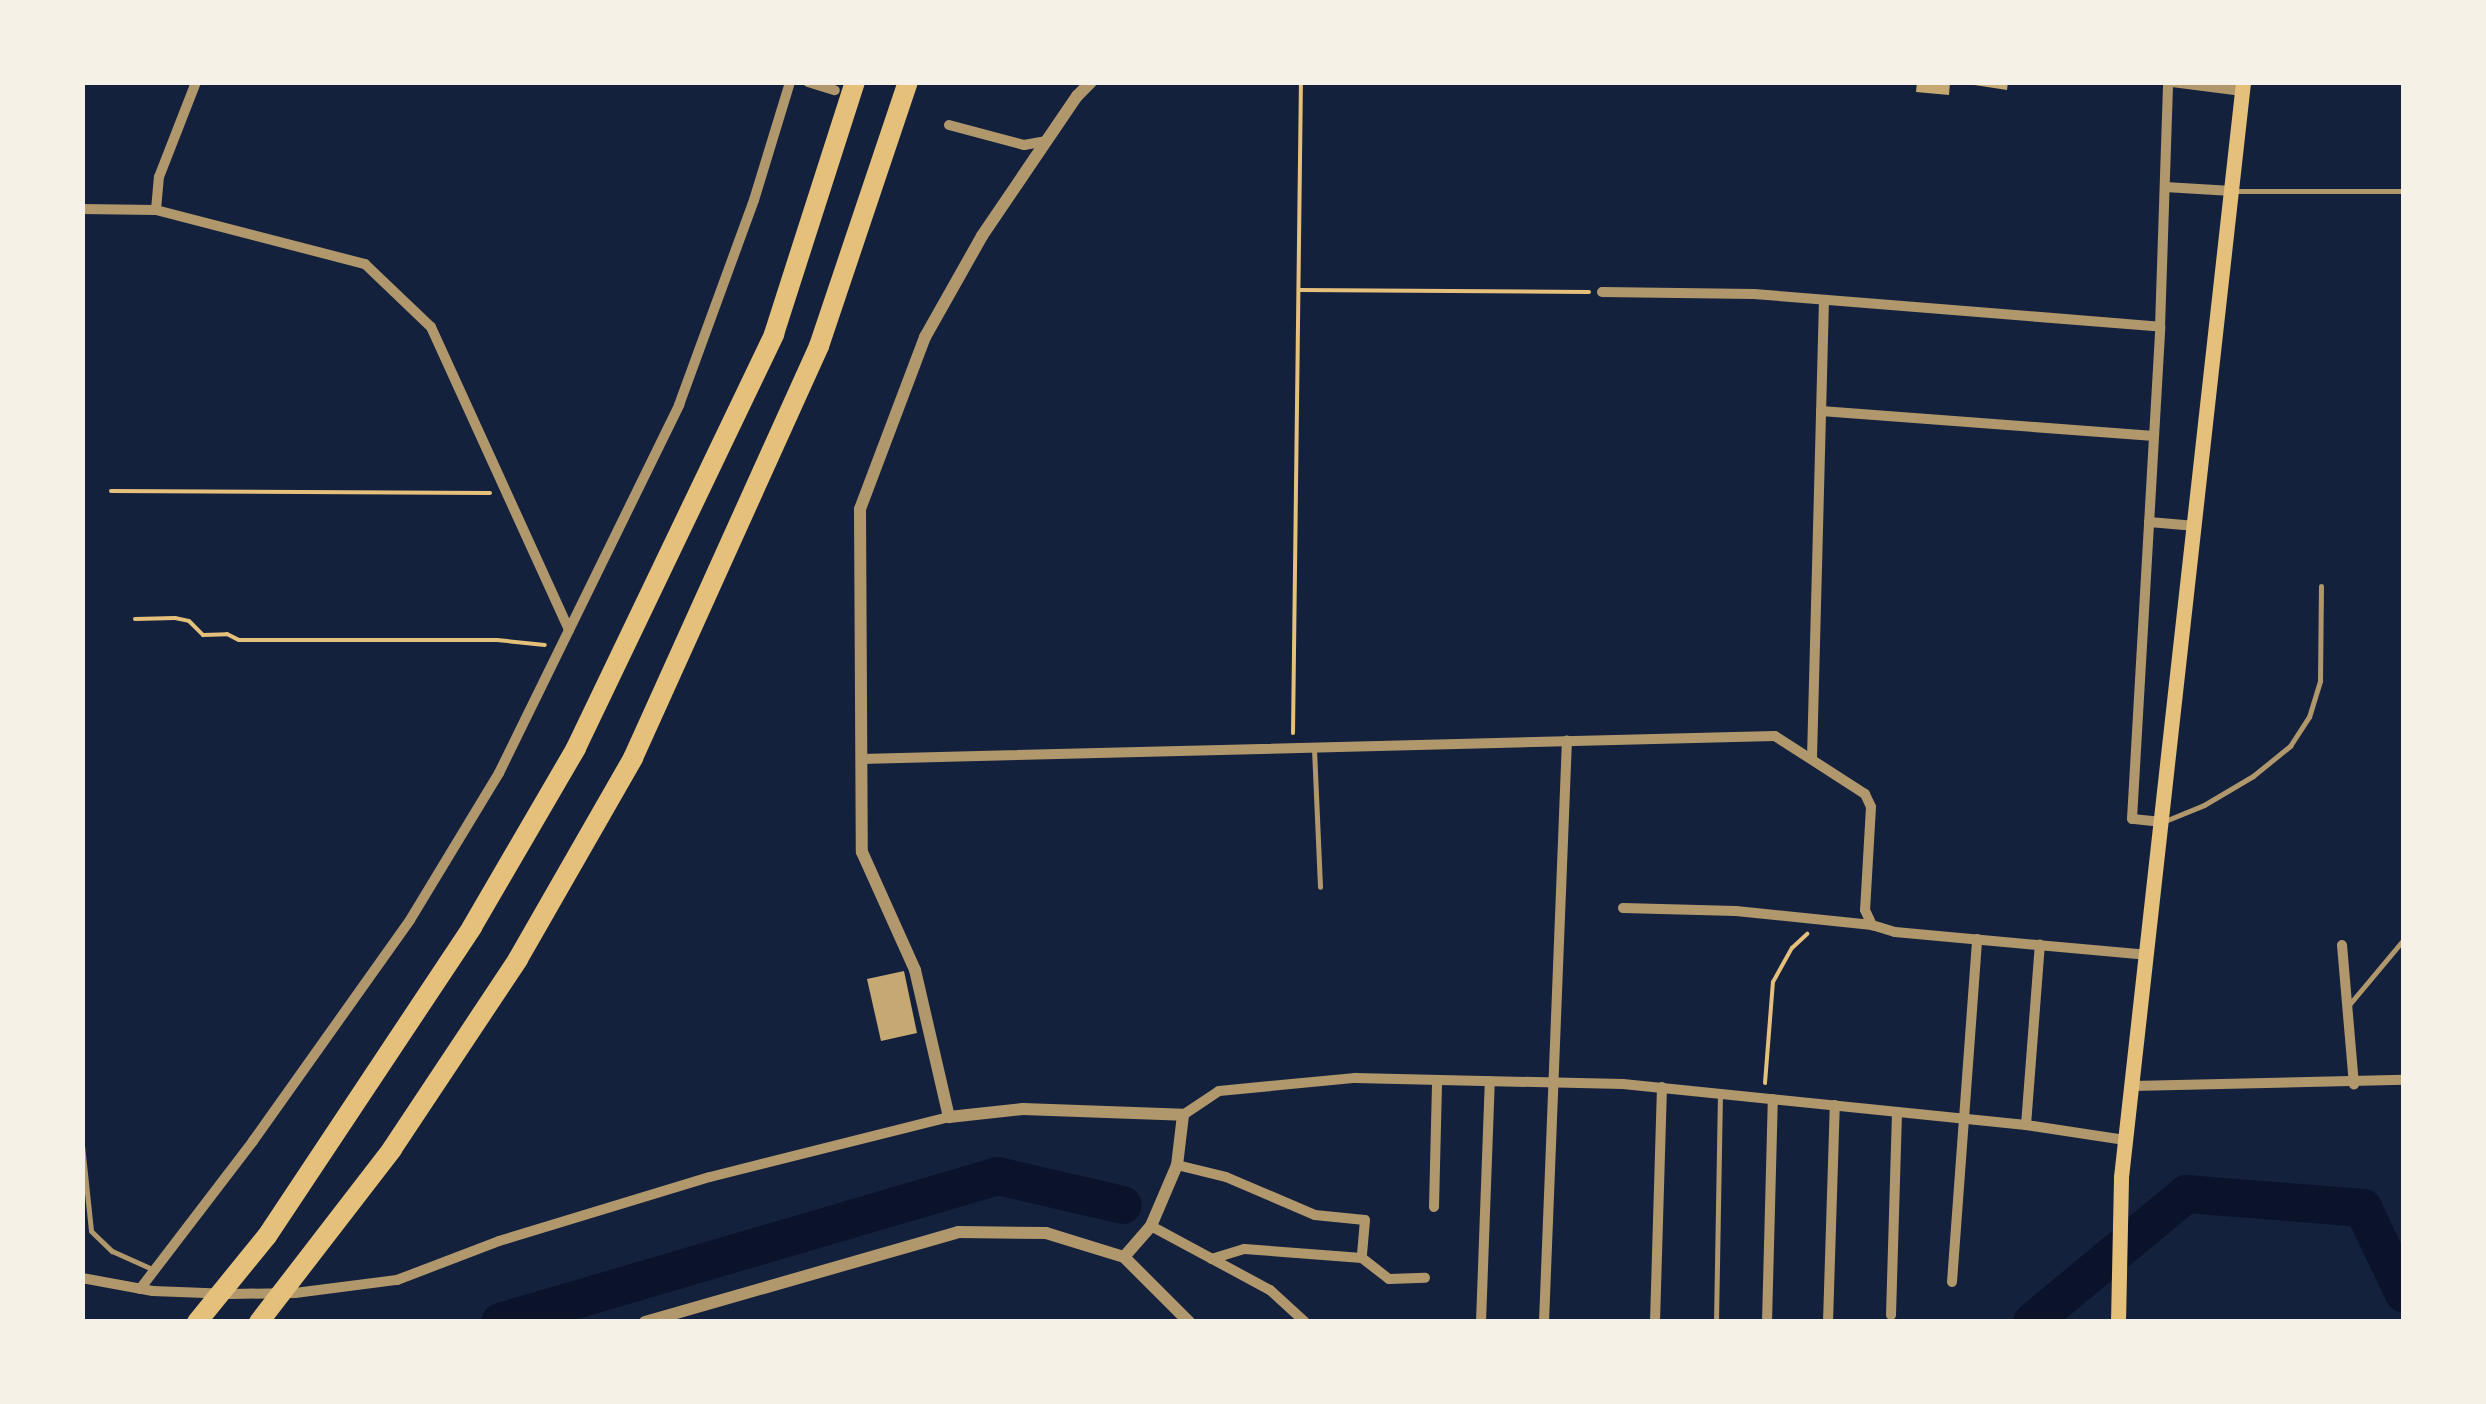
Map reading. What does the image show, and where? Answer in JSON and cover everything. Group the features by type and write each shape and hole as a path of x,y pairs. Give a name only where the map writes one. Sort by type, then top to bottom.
{"highway":[{"path":"259,1322 392,1149 518,958 633,758 819,346 908,82"},
{"path":"197,1322 268,1236 472,927 576,748 774,334 845,86"}],"main road":[{"path":"2118,1322 2121,1178 2242,87"}],"street":[{"path":"156,210 159,178 196,82"},
{"path":"140,1289 254,1141 410,920 499,773 679,405 754,200 790,82"},
{"path":"808,82 845,86"},
{"path":"949,1117 915,970 862,852 860,509 926,337 982,236 1091,82"},
{"path":"2162,822 2132,819 2170,82 2242,87"},
{"path":"949,125 1024,146 1047,142"},
{"path":"2164,187 2232,191"},
{"path":"82,209 156,210 365,264 431,327 569,630"},
{"path":"1602,292 1824,300 2160,327"},
{"path":"1812,758 1824,300"},
{"path":"1822,411 2154,436"},
{"path":"2149,522 2196,526"},
{"path":"861,759 1775,736 1856,786 1871,807 1865,910 1872,926"},
{"path":"1544,1322 1567,740"},
{"path":"1624,908 1736,911 2146,955"},
{"path":"1952,1282 1960,1118 1976,939"},
{"path":"2026,1126 2040,945"},
{"path":"2342,945 2354,1084"},
{"path":"82,1278 140,1289 295,1293 398,1280 499,1241 710,1177 949,1117 1023,1109 1183,1115 1219,1091 1355,1078 1662,1087 1960,1118 2125,1140"},
{"path":"1434,1208 1437,1080"},
{"path":"2132,1086 2404,1080"},
{"path":"1481,1322 1490,1081"},
{"path":"1656,1322 1662,1087"},
{"path":"1766,1322 1769,1098"},
{"path":"1828,1322 1835,1105"},
{"path":"1891,1316 1897,1112"},
{"path":"1124,1257 1151,1226 1177,1165 1183,1115"},
{"path":"1177,1165 1226,1177 1315,1215 1365,1220 1362,1258"},
{"path":"1151,1226 1270,1290 1305,1322"},
{"path":"645,1322 958,1232 1046,1233 1124,1257 1189,1322"},
{"path":"1212,1259 1244,1249 1362,1258 1389,1278 1425,1278"}],"lane":[{"path":"2232,191 2404,190"},
{"path":"2162,822 2204,806 2253,776 2290,746 2309,717 2320,681 2321,586"},
{"path":"1314,749 1320,888"},
{"path":"2346,1008 2404,938"},
{"path":"1716,1322 1720,1093"},
{"path":"82,1145 91,1231 112,1251 154,1270"}],"path":[{"path":"1293,749 1301,82"},
{"path":"1299,290 1602,292"},
{"path":"110,491 505,492"},
{"path":"135,619 175,618 188,621 204,635 227,634 239,640 534,641 560,650"},
{"path":"1769,1098 1773,982 1792,948 1822,920"}],"building":[{"path":"1917,82 1950,82 1949,95 1916,92"},
{"path":"1955,82 2008,82 2007,90"},
{"path":"904,971 917,1033 881,1041 867,979"}],"waterway":[{"path":"500,1322 998,1176 1123,1205"},
{"path":"2032,1322 2186,1194 2363,1208 2404,1294"}]}
